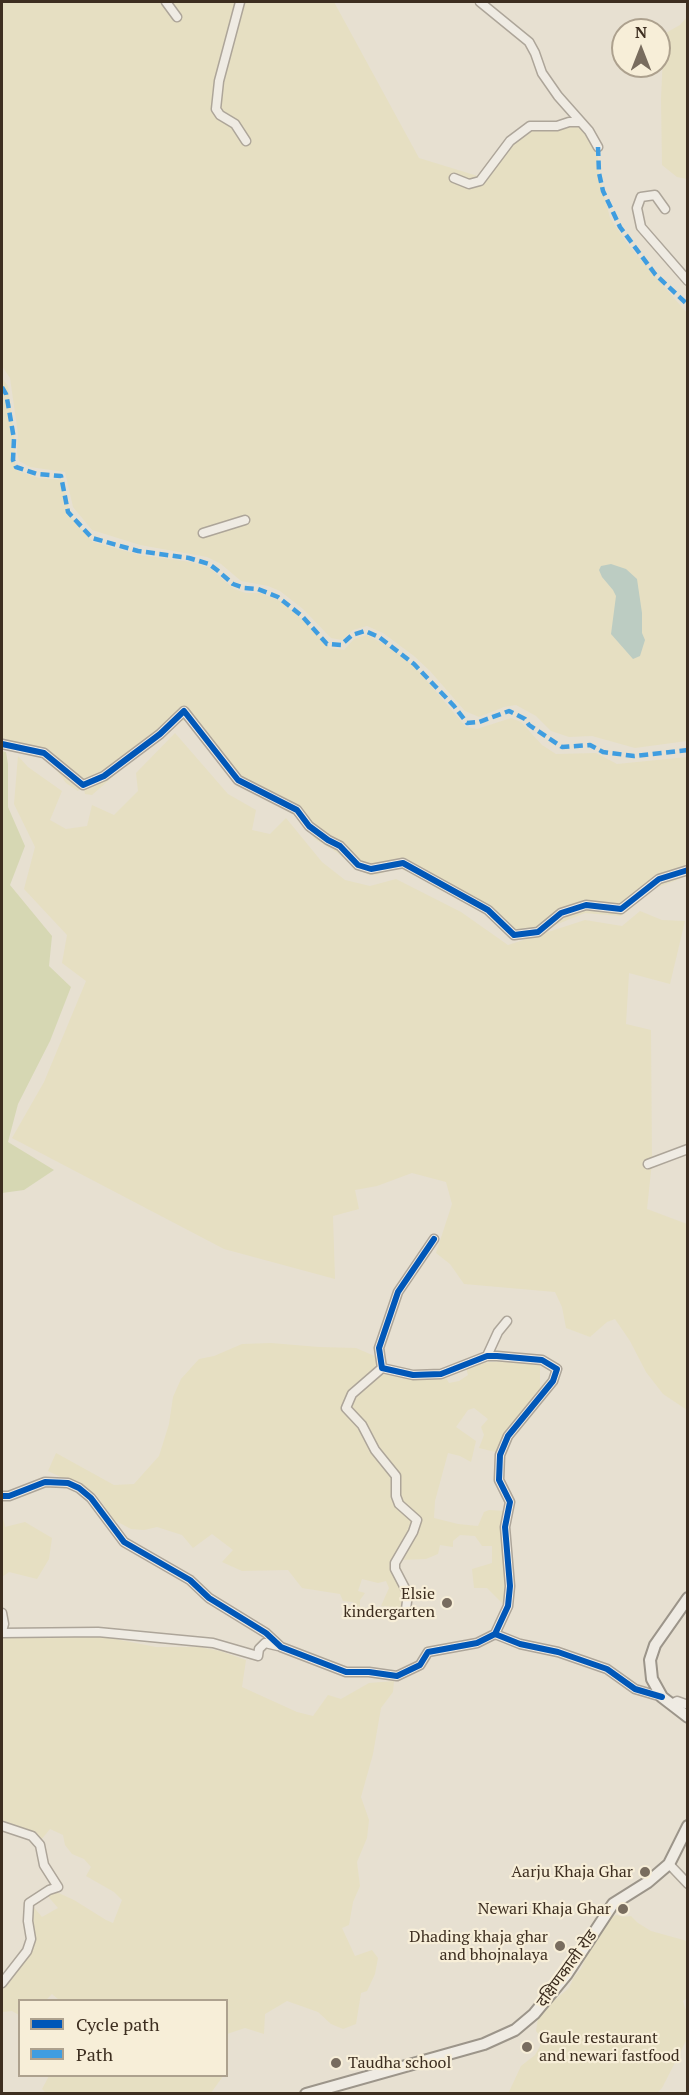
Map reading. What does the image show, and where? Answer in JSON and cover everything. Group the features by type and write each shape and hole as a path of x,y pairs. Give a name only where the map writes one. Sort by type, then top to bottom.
{"main road":[{"path":"687,1598 655,1646 650,1660 652,1679 667,1700 687,1717"},
{"name":"दक्षिणकाली रोड","path":"306,2094 484,2044 515,2030 534,2014 567,1974 613,1904 648,1882 669,1864 687,1826"}],"street":[{"path":"166,2 177,17"},
{"path":"240,2 219,81 216,109 220,115 235,124 246,141"},
{"path":"480,2 529,42 542,73 579,122 589,131 598,147"},
{"path":"454,178 469,184 480,181 510,141 530,126 557,126 579,122"},
{"path":"665,209 655,195 641,197 637,208 640,227 687,281"},
{"path":"203,533 244,520"},
{"path":"2,744 44,753 83,785 104,776 160,734 184,711 238,780 297,810 309,826 340,846 358,865 371,869 403,863 488,910 514,935 538,932 561,913 586,905 621,909 659,879 687,870"},
{"path":"648,1164 687,1149"},
{"path":"382,1368 378,1348 398,1292 434,1239"},
{"path":"487,1356 498,1332 507,1322"},
{"path":"382,1368 413,1375 441,1374 487,1356 542,1360 557,1369 553,1381 508,1436 500,1455 499,1480 510,1502 506,1527 510,1586 508,1606 495,1635"},
{"path":"382,1368 352,1394 346,1408 362,1425 375,1450 396,1476 396,1496 399,1504 417,1520 413,1532 394,1563 408,1594 406,1610"},
{"path":"2,1496 9,1496 45,1482 68,1483 79,1488 91,1498 124,1542 190,1580 209,1598 266,1633 281,1647"},
{"path":"2,1613 4,1624 2,1632 98,1632 213,1644 258,1656 259,1649 266,1643 346,1672 398,1676 420,1665 428,1652 477,1642 495,1635 520,1644 558,1652 607,1669 635,1689 687,1705"},
{"path":"2,1826 32,1836 40,1845 44,1865 58,1887 29,1903 28,1921 31,1939 27,1951 2,1983"},
{"path":"669,1864 687,1884"},
{"path":"334,2094 341,2084"}],"shaded area":[{"path":"2,2 334,2 419,158 484,178 510,141 530,127 579,122 597,147 599,173 610,218 629,246 687,313 687,741 635,748 592,736 569,737 551,731 536,716 516,705 479,717 465,711 430,671 383,633 367,626 353,630 342,640 331,638 303,609 280,591 268,586 241,581 221,564 207,557 140,545 92,530 73,507 65,472 30,467 19,461 18,434 10,378 2,366"},
{"path":"687,17 687,179 677,177 662,165 662,78 671,78 671,30"},
{"path":"2,378 8,386 15,443 15,464 18,471 39,478 63,480 70,516 93,542 140,555 191,562 210,568 234,589 246,593 260,593 280,601 303,620 330,648 344,650 354,639 367,635 393,649 416,668 466,727 477,729 511,718 521,722 542,745 556,754 596,753 617,764 687,757 687,876 651,890 621,916 585,913 533,934 514,935 477,909 401,869 376,875 360,871 315,839 295,814 236,783 187,721 173,724 92,795 85,794 83,785 78,791 66,783 47,757 2,745"},
{"path":"611,564 626,569 637,579 642,613 642,633 645,640 640,656 633,659 611,634 616,596 599,570 601,566"},
{"path":"175,733 228,794 256,810 252,830 270,834 286,818 322,862 345,880 370,886 396,879 461,912 508,945 585,920 622,926 640,911 662,920 685,921 670,984 629,973 626,1024 651,1030 652,1162 647,1209 687,1224 687,1410 663,1394 646,1372 630,1341 615,1319 607,1322 590,1337 566,1328 562,1307 555,1292 464,1284 450,1264 436,1253 452,1204 446,1182 412,1173 377,1186 355,1190 359,1209 333,1216 335,1279 224,1249 12,1138 44,1082 86,981 62,963 67,935 24,889 35,847 14,804 18,756 28,767 62,791 50,820 66,829 87,826 92,805 114,815 138,791 136,773"},
{"path":"271,1343 356,1348 377,1357 384,1374 415,1380 446,1378 449,1383 459,1381 468,1375 466,1368 479,1363 518,1360 540,1364 540,1388 546,1388 499,1453 479,1448 484,1435 481,1427 488,1419 474,1408 468,1410 456,1427 476,1441 471,1462 448,1453 435,1501 434,1518 458,1524 478,1526 484,1512 506,1511 508,1609 487,1588 474,1588 472,1569 492,1563 492,1546 482,1546 475,1536 460,1535 453,1541 453,1547 440,1545 438,1554 426,1559 399,1560 393,1569 404,1587 408,1608 381,1606 389,1588 386,1581 378,1583 362,1579 358,1591 365,1593 360,1600 360,1609 354,1610 353,1602 343,1601 340,1594 302,1588 288,1570 242,1571 222,1562 233,1550 212,1534 193,1548 182,1535 157,1527 144,1530 131,1529 114,1520 96,1494 48,1471 56,1453 114,1485 134,1484 159,1456 169,1424 173,1397 181,1379 199,1359 214,1356 242,1344"},
{"path":"2,1514 5,1527 25,1522 52,1538 49,1559 37,1579 9,1572 2,1577"},
{"path":"11,1636 105,1637 156,1647 200,1647 220,1651 246,1660 242,1687 297,1712 313,1716 328,1695 341,1699 369,1683 394,1681 393,1692 381,1708 373,1754 361,1797 369,1820 367,1838 357,1862 360,1886 353,1902 349,1925 342,1928 355,1956 372,1950 378,1958 375,1974 367,1991 361,1993 356,2024 343,2029 331,2024 318,2012 287,2001 265,2014 264,2034 245,2028 228,2034 228,1999 58,1999 52,1994 47,1999 18,1999 18,2014 12,2011 2,2012 2,1981 27,1951 31,1904 42,1917 58,1908 46,1894 54,1891 113,1923 122,1900 114,1892 86,1876 91,1867 84,1859 72,1854 65,1845 63,1835 50,1829 41,1840 31,1831 2,1820 2,1638"},
{"path":"612,1916 631,1916 651,1931 687,1941 687,1998 683,2001 687,2010 687,2039 662,2088 657,2093 508,2094 521,2066 535,2055 540,2046 541,2037 536,2031 538,2018 569,1988 581,1969 591,1944"},
{"path":"48,2077 222,2077 211,2093 46,2093 42,2089"}],"green space":[{"path":"2,751 6,752 8,764 8,807 25,846 10,885 52,936 49,966 71,987 50,1041 18,1104 8,1142 54,1170 24,1190 2,1193"}],"marked path":[{"path":"598,147 599,173 603,191 620,227 655,274 688,305"},
{"path":"2,387 8,404 14,439 13,460 16,467 37,474 61,476 68,512 92,538 138,551 189,558 209,564 233,584 258,589 278,597 302,616 327,644 341,645 352,635 365,631 379,637 414,664 467,723 479,722 509,711 525,719 529,725 562,747 590,745 603,752 634,756 688,750"}],"cycle path":[{"path":"2,744 44,753 83,785 104,776 160,734 184,711 238,780 297,810 309,826 340,846 358,865 371,869 403,863 488,910 514,935 538,932 561,913 586,905 621,909 659,879 688,870"},
{"path":"434,1239 398,1292 379,1348 382,1368 413,1375 441,1374 487,1356 497,1356 542,1360 557,1369 553,1381 508,1436 500,1455 499,1480 510,1502 505,1527 510,1586 508,1606 495,1634"},
{"path":"2,1496 9,1496 45,1482 68,1483 79,1488 91,1498 124,1542 190,1580 209,1598 266,1633 281,1647 346,1672 397,1676 420,1665 428,1652 477,1643 495,1634 520,1644 558,1652 607,1669 635,1689 662,1697"}],"place":[{"name":"Elsie kindergarten","path":"447,1603"},
{"name":"Aarju Khaja Ghar","path":"645,1872"},
{"name":"Newari Khaja Ghar","path":"623,1909"},
{"name":"Dhading khaja ghar and bhojnalaya","path":"560,1946"},
{"name":"Gaule restaurant and newari fastfood","path":"527,2047"},
{"name":"Taudha school","path":"336,2063"}]}
